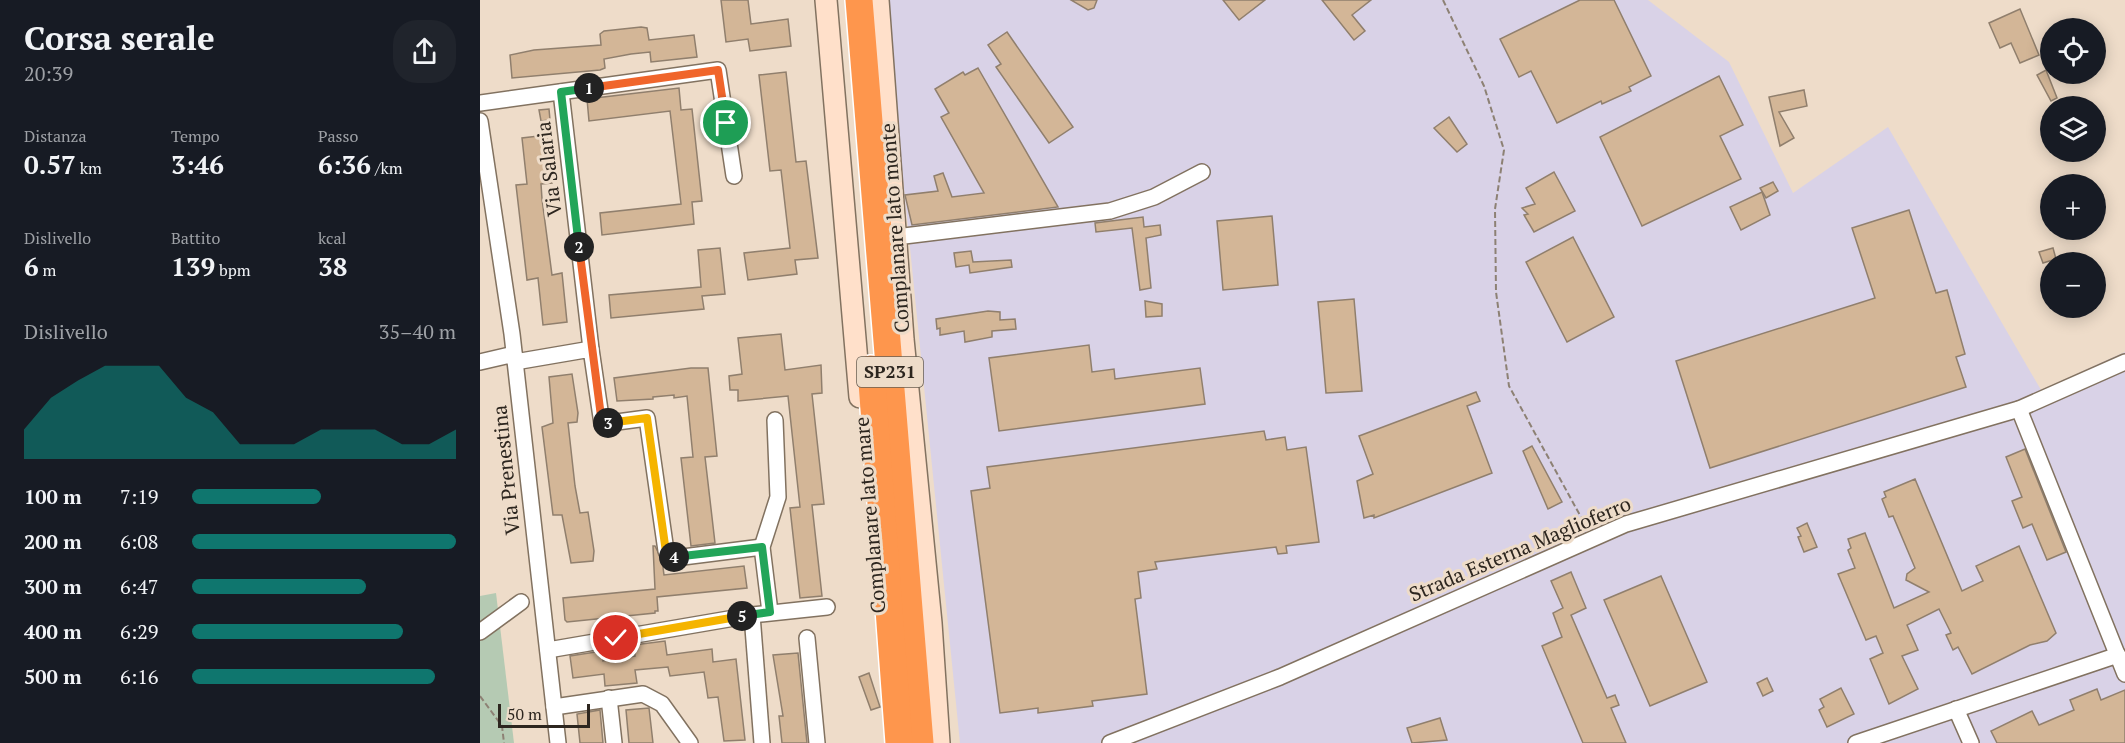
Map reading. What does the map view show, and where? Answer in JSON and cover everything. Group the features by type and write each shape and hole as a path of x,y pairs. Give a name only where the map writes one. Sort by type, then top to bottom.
{"highway":[{"name":"SP231","path":"843,0 899,743"},
{"name":"SP231","path":"876,2 920,743"}],"street":[{"name":"Complanare lato mare","path":"826,0 889,743"},
{"name":"Complanare lato monte","path":"876,2 939,743"},
{"path":"480,103 718,70 734,176"},
{"name":"Via Salaria","path":"561,92 602,424 647,418 666,552 675,558 762,547"},
{"name":"Via Prenestina","path":"480,121 515,358 558,743"},
{"path":"896,237 1110,211 1155,198 1202,172"},
{"path":"480,362 591,349"},
{"name":"Strada Esterna Maglioferro","path":"1110,743 1281,677 1626,524 2019,409 2125,362"},
{"path":"2019,409 2125,674"},
{"path":"770,612 762,547 778,497 775,420"},
{"path":"480,632 521,602"},
{"path":"548,650 770,612 827,607"},
{"path":"752,615 762,743"},
{"path":"807,638 817,743"},
{"path":"1856,743 2118,655"},
{"path":"554,707 643,694 662,704 690,743"},
{"path":"609,699 614,743"},
{"path":"1956,709 1971,743"}],"path":[{"path":"1443,0 1484,86 1504,150 1495,209 1496,292 1509,386 1593,539"},
{"path":"480,696 502,726 504,743"}],"shaded area":[{"path":"885,0 1648,0 1729,62 1793,193 1888,127 2041,390 2125,352 2125,743 960,743"}],"green space":[{"path":"496,593 514,743 480,743 480,596"}],"building":[{"path":"721,0 748,0 751,24 788,19 791,46 750,51 748,39 726,42"},
{"path":"1071,0 1097,0 1094,8 1088,10"},
{"path":"1223,0 1265,0 1239,20"},
{"path":"1322,0 1371,0 1352,15 1365,31 1354,40"},
{"path":"1580,0 1614,0 1651,76 1629,87 1631,91 1602,104 1601,101 1557,123 1531,71 1519,77 1500,39"},
{"path":"2020,9 2039,55 2020,63 2011,43 2000,48 1989,23"},
{"path":"647,28 649,40 694,35 697,57 651,62 650,52 631,54 604,59 605,68 600,70 512,78 510,55 534,50 601,45 600,34 604,31"},
{"path":"1007,32 1073,127 1049,143 996,67 1001,64 988,45"},
{"path":"978,68 1058,207 912,225 905,195 938,191 934,176 943,173 952,197 984,193 941,117 949,113 935,89 963,72 965,75"},
{"path":"786,72 796,162 806,161 818,258 795,260 797,274 748,280 744,253 790,248 781,170 770,171 759,75"},
{"path":"1719,76 1743,125 1720,136 1741,179 1642,226 1600,137"},
{"path":"2042,84 2052,84 2056,96 2048,96"},
{"path":"679,88 681,110 692,109 702,201 692,202 694,224 602,235 600,213 681,204 670,111 589,121 587,99"},
{"path":"1804,90 1807,106 1779,112 1794,138 1780,146 1769,97"},
{"path":"549,109 550,120 541,121 539,110"},
{"path":"1449,117 1467,144 1457,152 1434,128"},
{"path":"547,135 552,183 541,184 542,199 552,275 562,273 567,322 543,325 538,278 527,280 516,185 527,184 522,138"},
{"path":"1554,172 1575,211 1534,232 1524,215 1528,214 1522,208 1535,204 1526,188"},
{"path":"1773,182 1778,191 1766,198 1760,188"},
{"path":"1762,192 1770,215 1741,230 1730,207"},
{"path":"1909,210 1936,293 1947,290 1965,354 1956,357 1966,387 1710,468 1676,361 1875,298 1852,228"},
{"path":"1272,216 1278,285 1223,290 1217,221"},
{"path":"1143,217 1144,227 1160,225 1161,235 1146,238 1151,288 1140,290 1132,228 1096,232 1095,223"},
{"path":"1573,237 1614,317 1567,342 1526,262"},
{"path":"720,248 725,294 702,296 704,309 611,318 609,295 701,287 698,250"},
{"path":"2053,248 2054,252 2040,252 2040,255 2039,252"},
{"path":"971,251 973,262 1011,260 1012,267 970,273 969,265 956,267 954,253"},
{"path":"1354,299 1362,391 1326,393 1318,302"},
{"path":"1145,301 1162,304 1162,316 1146,317"},
{"path":"988,311 1000,312 1000,320 1015,319 1016,329 992,331 992,337 965,342 964,331 940,335 940,328 937,329 936,319"},
{"path":"781,334 785,370 821,365 822,393 812,394 824,504 812,505 822,596 800,598 790,508 800,507 788,396 738,401 738,390 730,390 729,376 742,374 738,338"},
{"path":"1089,345 1092,372 1114,369 1115,379 1200,368 1205,404 999,431 989,358"},
{"path":"708,368 717,456 705,457 715,543 691,546 681,458 693,457 687,396 674,398 674,395 617,401 614,378"},
{"path":"572,374 578,413 577,422 568,423 575,486 580,513 588,512 594,551 593,561 571,563 562,515 553,515 542,427 553,423 549,377"},
{"path":"1476,392 1480,401 1467,406 1492,473 1374,518 1374,515 1364,518 1357,481 1373,474 1359,436"},
{"path":"1264,431 1266,440 1285,437 1287,450 1306,447 1319,542 1286,546 1287,553 1278,554 1276,547 1155,562 1157,569 1138,572 1141,598 1135,599 1147,694 1092,701 1093,706 1038,713 1038,708 1000,713 971,491 990,488 987,467"},
{"path":"1532,446 1562,502 1548,509 1523,451"},
{"path":"2025,449 2066,552 2047,560 2032,524 2023,528 2012,501 2022,497 2006,457"},
{"path":"1915,479 1962,591 1983,581 1976,566 2019,546 2056,633 2047,641 2030,645 1972,674 1958,647 1953,650 1946,635 1951,633 1939,609 1907,625 1918,650 1902,656 1918,689 1889,704 1870,659 1883,653 1876,636 1866,640 1838,574 1855,568 1848,550 1851,548 1848,539 1865,533 1894,608 1929,592 1906,580 1907,574 1915,568 1893,516 1889,517 1882,499 1886,497 1884,492"},
{"path":"1807,523 1817,547 1804,552 1797,528"},
{"path":"653,546 662,560 664,575 744,566 747,588 657,597 658,611 655,613 567,622 565,620 563,598 655,589"},
{"path":"1571,572 1586,608 1571,615 1607,698 1615,695 1619,705 1611,708 1626,743 1583,743 1542,646 1562,637 1553,613 1563,608 1551,581"},
{"path":"1661,576 1707,682 1650,706 1604,600"},
{"path":"665,641 667,655 712,649 713,662 736,659 745,740 724,741 718,697 708,698 704,672 670,676 668,667 635,670 637,683 605,686 604,674 573,678 570,656 602,651 603,661 635,656 634,645"},
{"path":"798,653 807,743 782,743 779,716 783,716 773,655"},
{"path":"869,673 880,707 871,710 859,677"},
{"path":"1767,678 1773,691 1763,696 1757,683"},
{"path":"1841,688 1854,714 1827,727 1819,710 1824,707 1820,699"},
{"path":"2097,689 2101,700 2125,690 2125,743 1997,743 1991,731 2032,711 2039,725 2074,710 2070,700"},
{"path":"649,708 653,743 629,743 626,710"},
{"path":"600,710 603,743 580,743 577,714"},
{"path":"1440,718 1447,740 1412,743 1407,728"}],"route":[{"path":"616,638 770,612 762,547 675,558 666,552 647,418 602,424 561,92 718,70 726,123"}]}
